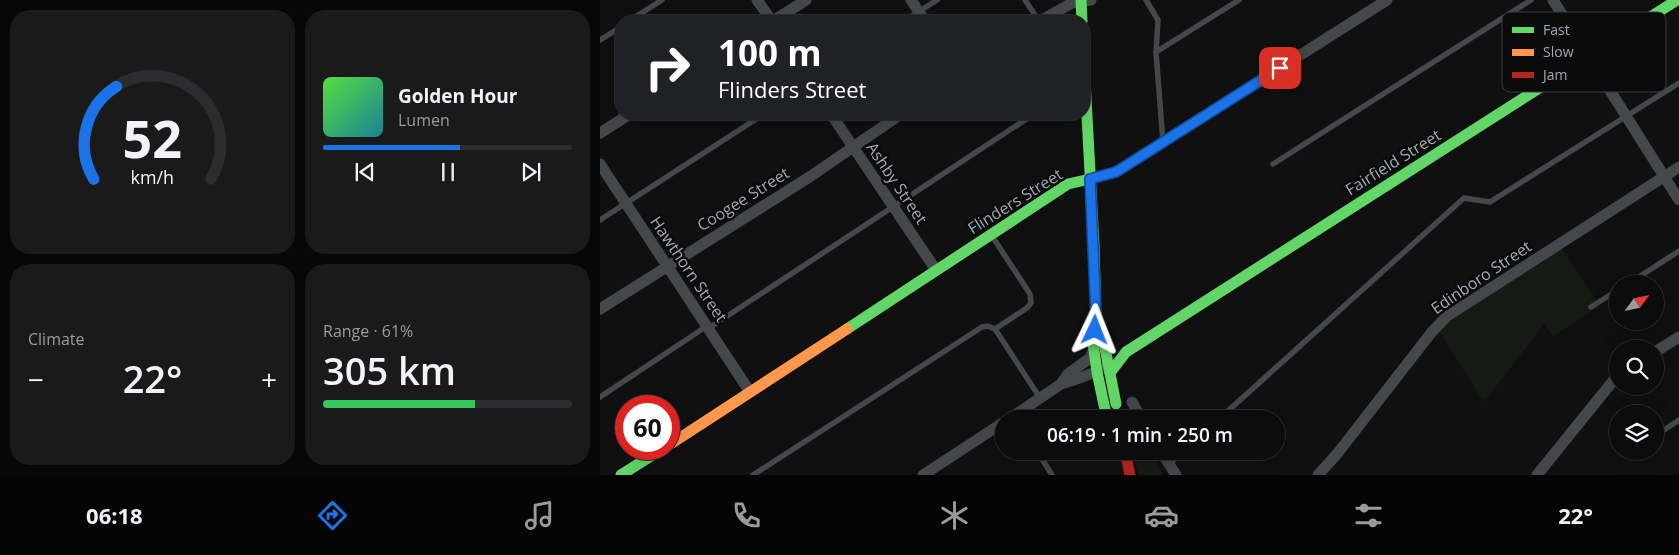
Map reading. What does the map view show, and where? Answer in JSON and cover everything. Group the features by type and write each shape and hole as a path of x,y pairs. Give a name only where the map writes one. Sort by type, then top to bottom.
{"street":[{"path":"757,0 768,15"},
{"path":"782,15 806,0"},
{"path":"911,0 921,15"},
{"name":"Flinders Street","path":"680,437 1068,184 1116,172 1387,0"},
{"path":"1553,0 1561,12"},
{"name":"Fairfield Street","path":"1658,12 1677,0"},
{"path":"1050,15 1072,3 1084,1 1083,15"},
{"name":"Fairfield Street","path":"1110,373 1126,352 1534,92"},
{"path":"1611,92 1679,200"},
{"path":"600,133 621,120"},
{"name":"Ashby Street","path":"835,120 936,270"},
{"name":"Coogee Street","path":"600,309 811,176 892,120"},
{"path":"1087,120 1096,316 1094,348 1105,410"},
{"name":"Hawthorn Street","path":"600,164 750,392"},
{"name":"Edinboro Street","path":"1318,475 1337,454 1430,333 1446,317 1679,167"},
{"path":"1096,316 1118,410"},
{"path":"1664,346 1679,337"},
{"path":"1061,384 1068,374 1090,358 1094,348"},
{"name":"Fairfield Street","path":"1106,354 1126,352"},
{"path":"1023,410 1061,384 1080,376 1097,372 1106,354"},
{"path":"1537,475 1609,387"},
{"path":"1132,402 1137,410"},
{"path":"923,475 995,429"},
{"path":"621,475 645,460"},
{"path":"1128,460 1130,475"},
{"path":"1167,460 1176,475"}],"lane":[{"path":"638,15 662,0"},
{"path":"923,15 937,0"},
{"path":"1025,0 1035,15"},
{"path":"1146,0 1158,20 1156,52 1163,142"},
{"path":"1156,52 1238,0"},
{"path":"1513,12 1532,0"},
{"path":"1273,164 1502,19"},
{"path":"600,40 615,30"},
{"path":"1666,91 1679,83"},
{"path":"1229,410 1464,198 1490,202 1665,92"},
{"path":"600,220 755,120"},
{"path":"600,397 1025,120"},
{"path":"991,234 1030,294 1030,302 1027,308 995,329"},
{"path":"1642,275 1679,251"},
{"path":"1591,307 1609,296"},
{"path":"753,475 982,327 988,326 995,329 1040,398"},
{"path":"1664,430 1679,420"},
{"path":"1043,460 1052,475"},
{"path":"1169,464 1173,460"}],"shaded area":[{"path":"1561,248 1600,306 1553,336 1544,324 1484,402 1439,331 1445,323"},
{"path":"1135,460 1156,460 1164,475 1138,475"}],"traffic: fast":[{"path":"1081,0 1082,15"},
{"path":"1658,12 1677,0"},
{"path":"1110,373 1126,352 1533,92"},
{"path":"1087,120 1096,316 1093,343 1105,410"},
{"path":"847,329 1068,184 1090,179"},
{"path":"1104,343 1116,404"},
{"path":"621,475 645,460"}],"traffic: slow":[{"path":"680,438 847,329"}],"traffic: jam":[{"path":"1127,460 1130,475"}],"route":[{"path":"1095,330 1094,246 1090,179 1116,172 1280,68"}]}
